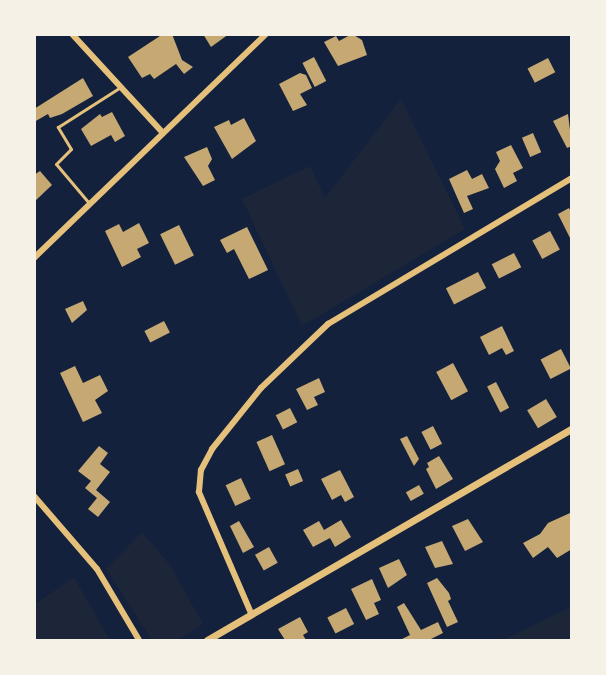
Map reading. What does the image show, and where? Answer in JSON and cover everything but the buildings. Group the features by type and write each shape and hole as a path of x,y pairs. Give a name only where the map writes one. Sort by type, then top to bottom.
{"street":[{"path":"72,34 163,133"},
{"path":"34,258 88,203 266,34"},
{"path":"252,613 199,492 201,470 212,449 261,388 328,324 572,178"},
{"path":"207,640 572,428"},
{"path":"34,496 97,569 139,640"}],"lane":[{"path":"88,203 56,164 71,149 58,127 121,87"}],"shaded area":[{"path":"401,99 465,229 302,326 242,199 310,166 325,198"},
{"path":"142,532 170,565 203,624 178,640 152,640 106,569"},
{"path":"74,577 110,640 35,640 35,604"},
{"path":"571,607 571,640 503,640"}]}
